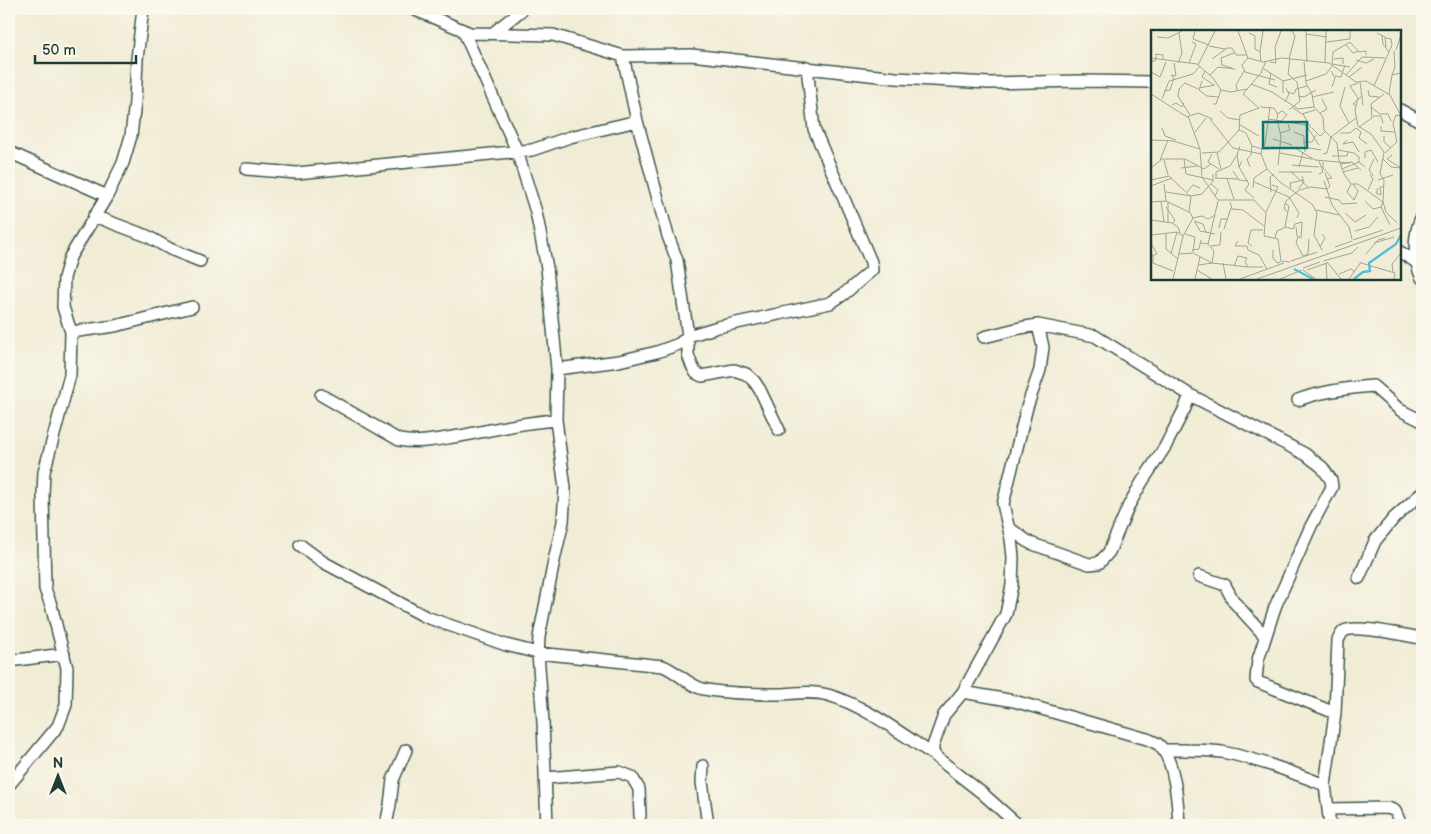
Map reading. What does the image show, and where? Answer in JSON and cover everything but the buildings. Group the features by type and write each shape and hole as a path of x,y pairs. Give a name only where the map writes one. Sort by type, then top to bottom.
{"street":[{"path":"9,784 58,726 66,705 67,668 51,605 44,589 42,494 44,472 70,376 71,332 63,308 64,278 70,257 107,196 123,163 131,136 137,59 144,9"},
{"path":"414,9 463,30 478,34 494,32 553,35 624,56 691,55 896,78 989,83 1151,82"},
{"path":"494,32 523,9"},
{"path":"463,30 517,151 536,212 547,268 557,369 556,420 565,488 563,522 540,625 538,653 547,825"},
{"path":"624,56 637,121 676,260 688,336 689,361 696,373 702,376 734,370 746,374 760,390 779,430"},
{"path":"557,369 618,361 657,352 679,344 688,336 718,327 830,302 844,294 873,270 837,180 814,129 807,67"},
{"path":"1401,111 1422,122"},
{"path":"246,169 297,173 532,150 570,137 637,121"},
{"path":"9,152 107,196"},
{"path":"94,216 147,236 200,261"},
{"path":"1422,216 1417,231 1415,250 1422,278"},
{"path":"1401,253 1418,263"},
{"path":"71,332 115,326 192,307"},
{"path":"934,754 933,746 942,721 963,692 1006,614 1012,585 1013,557 1003,504 1027,407 1040,370 1043,347 1038,326"},
{"path":"984,337 1020,328 1038,326 1088,334 1100,338 1190,395 1305,454 1322,466 1332,480 1332,490 1311,526 1275,607 1258,660 1257,681 1335,713"},
{"path":"1298,400 1308,396 1347,388 1373,386 1400,410 1422,422"},
{"path":"321,395 399,440 409,442 426,442 528,422 556,420"},
{"path":"1009,528 1030,543 1090,564 1099,563 1109,552 1134,498 1165,446 1190,395"},
{"path":"1359,578 1375,541 1394,518 1422,493"},
{"path":"300,545 323,562 426,617 506,645 538,653 664,666 704,689 749,694 805,693 829,696 863,710 934,754 989,798 1018,825"},
{"path":"1198,576 1225,585 1234,602 1265,636"},
{"path":"1330,825 1325,785 1335,713 1338,640 1345,630 1358,628 1422,638"},
{"path":"9,661 64,654"},
{"path":"963,692 1014,701 1147,739 1158,744 1164,750 1174,780 1179,825"},
{"path":"386,825 393,780 406,750"},
{"path":"1164,750 1222,752 1278,766 1325,785"},
{"path":"703,766 702,782 708,825"},
{"path":"546,778 619,772 626,774 632,777 639,788 640,816"},
{"path":"1328,809 1388,808 1395,811 1401,825"}]}
